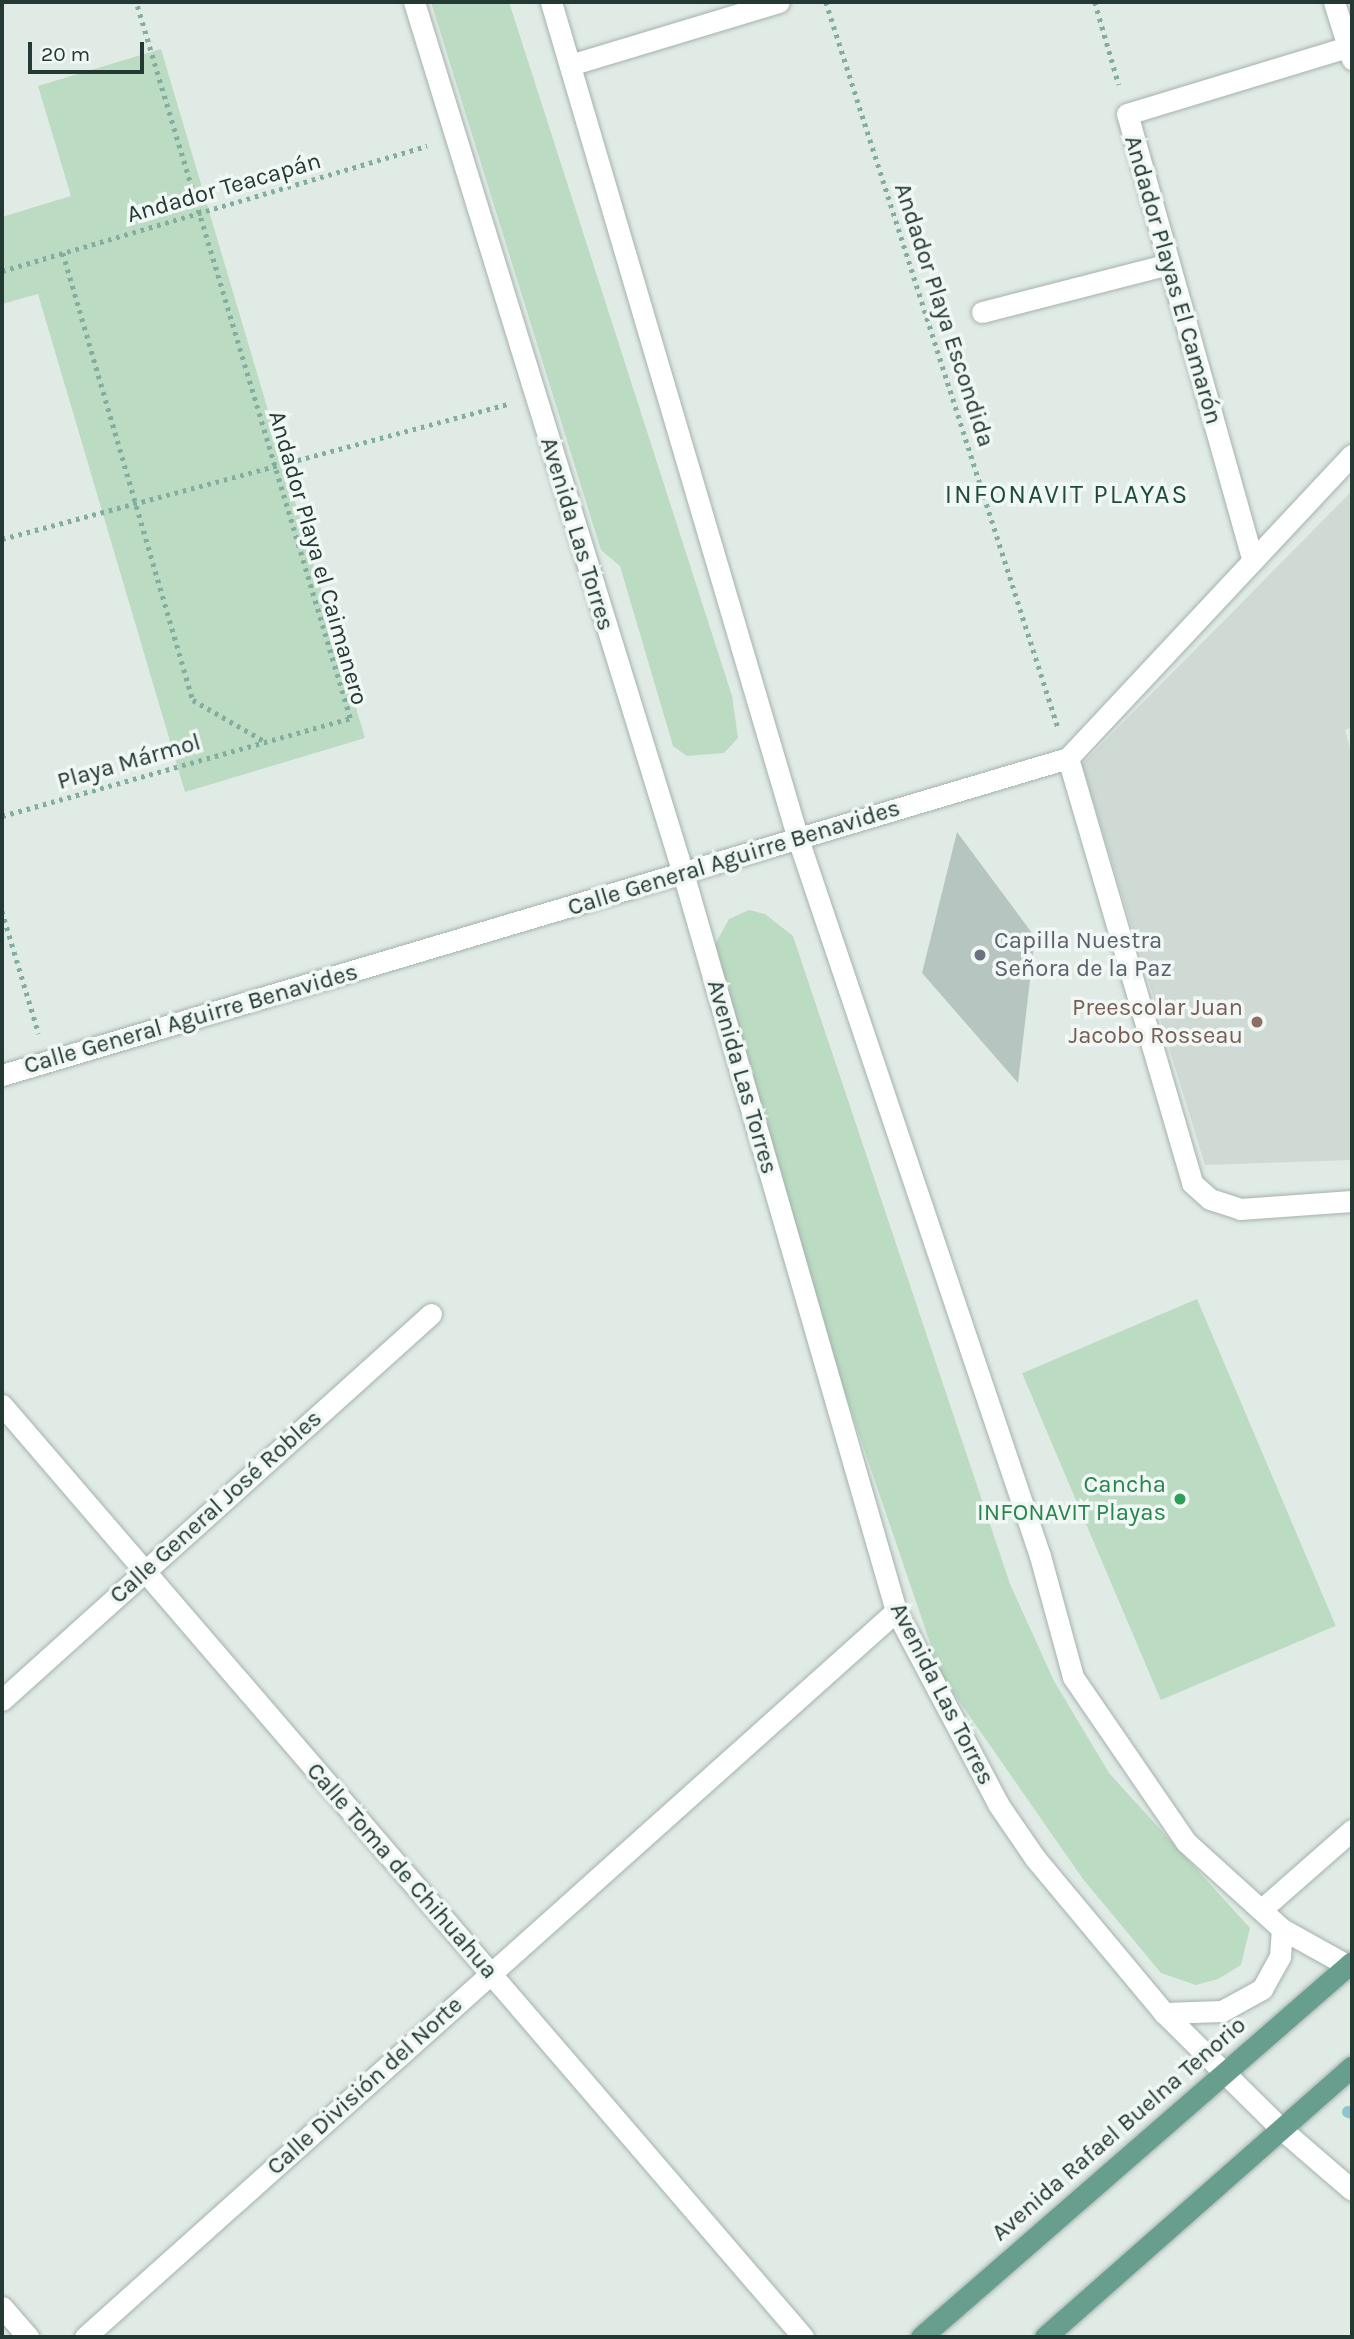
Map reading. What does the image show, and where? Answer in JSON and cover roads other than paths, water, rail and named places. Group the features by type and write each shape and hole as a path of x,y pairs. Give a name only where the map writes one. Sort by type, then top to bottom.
{"main road":[{"name":"Avenida Rafael Buelna Tenorio","path":"921,2337 1222,2072 1351,1965"},
{"path":"1045,2337 1279,2127 1352,2066"}],"street":[{"name":"Avenida Las Torres","path":"414,2 683,873 896,1611 998,1804 1164,2012 1279,2127 1352,2190"},
{"path":"551,2 798,838 1040,1556 1073,1677 1186,1842 1282,1929 1351,1965"},
{"path":"570,65 779,2"},
{"path":"1334,2 1350,53"},
{"name":"Andador Playas El Camarón","path":"1252,558 1127,114 1350,53"},
{"path":"982,312 1169,264"},
{"path":"1352,455 1252,558 1068,758 1192,1183 1210,1199 1240,1209 1352,1201"},
{"name":"Calle General Aguirre Benavides","path":"2,1075 1068,758"},
{"name":"Calle General José Robles","path":"2,1700 431,1314"},
{"name":"Calle Toma de Chihuahua","path":"2,1405 803,2337"},
{"name":"Calle División del Norte","path":"85,2337 896,1611"},
{"path":"1262,1909 1352,1830"},
{"path":"1164,2012 1222,2011 1262,1989 1280,1957 1282,1929"},
{"path":"2,2307 28,2337"}],"waterway":[{"path":"1348,2112 1352,2113"}],"place":[{"name":"Capilla Nuestra Señora de la Paz","path":"980,955"},
{"name":"Preescolar Juan Jacobo Rosseau","path":"1257,1022"},
{"name":"Cancha INFONAVIT Playas","path":"1180,1499"}],"district":[{"name":"INFONAVIT PLAYAS","path":"1067,495"}]}
